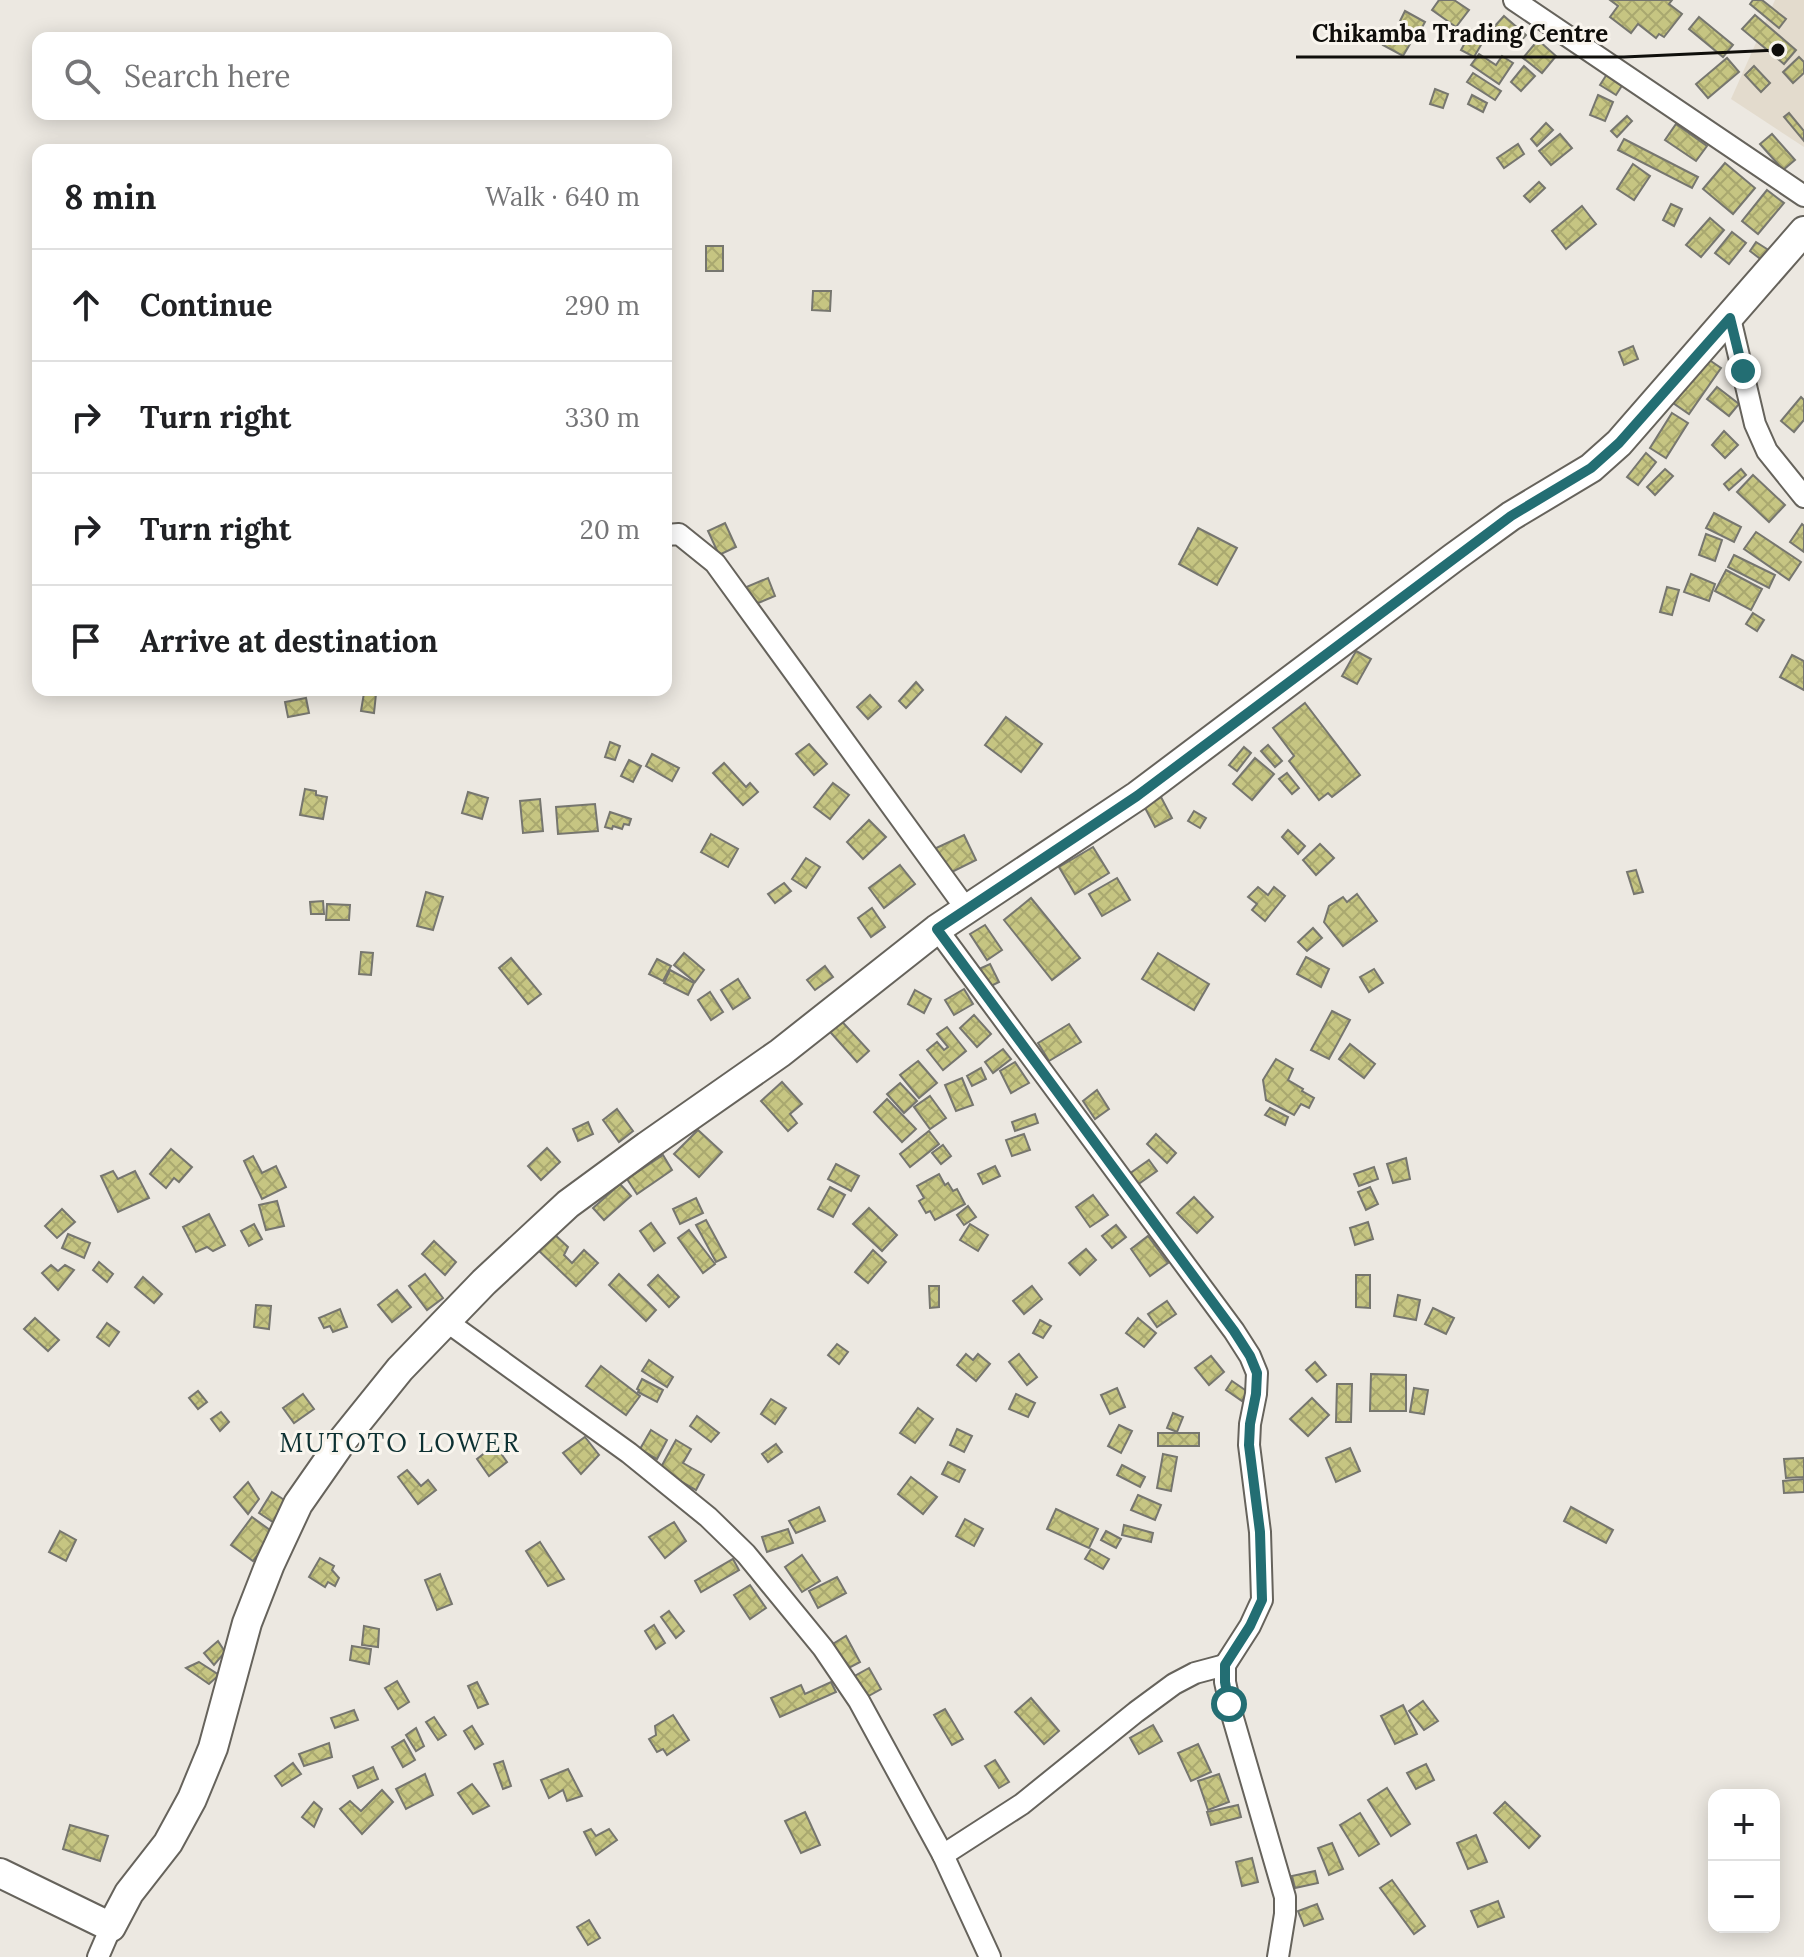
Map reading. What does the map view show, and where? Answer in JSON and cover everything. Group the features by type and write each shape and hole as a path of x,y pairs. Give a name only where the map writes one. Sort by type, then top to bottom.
{"street":[{"path":"1514,0 1804,196"},
{"path":"98,1957 129,1893 168,1843 192,1799 213,1748 247,1623 298,1504 342,1441 400,1369 484,1282 568,1204 780,1053 937,929 1137,796 1499,524 1591,468 1619,443 1804,231"},
{"path":"1730,318 1755,424 1767,451 1804,497"},
{"path":"672,535 679,534 715,563 967,910"},
{"path":"937,929 1234,1331 1257,1373 1249,1445 1260,1532 1262,1600 1250,1626 1225,1665 1225,1682 1285,1897 1278,1957"},
{"path":"446,1321 629,1453 727,1534 823,1648 859,1701 943,1855 990,1957"},
{"path":"943,1855 1022,1804 1174,1684 1195,1673 1225,1665"},
{"path":"0,1873 111,1927"}],"shaded area":[{"path":"1775,0 1804,0 1804,147 1731,99"}],"building":[{"path":"1439,0 1454,0 1469,10 1456,27 1432,10"},
{"path":"1610,0 1672,0 1669,4 1682,14 1664,37 1659,34 1656,38 1638,24 1631,33 1610,17 1618,6"},
{"path":"1753,0 1762,0 1786,19 1779,28 1750,4"},
{"path":"1405,11 1425,22 1419,33 1399,23"},
{"path":"1755,15 1796,50 1784,64 1742,29"},
{"path":"1504,16 1526,35 1516,47 1494,27"},
{"path":"1699,17 1733,45 1723,57 1689,29"},
{"path":"1393,28 1413,39 1403,56 1383,45"},
{"path":"1472,30 1485,38 1474,57 1461,50"},
{"path":"1538,40 1556,56 1542,73 1523,58"},
{"path":"1479,54 1496,65 1502,56 1513,63 1499,84 1471,65"},
{"path":"1799,57 1804,62 1804,73 1793,83 1783,72"},
{"path":"1727,58 1739,72 1708,98 1696,84"},
{"path":"1524,66 1535,76 1521,91 1511,82"},
{"path":"1754,66 1770,83 1761,92 1745,75"},
{"path":"1473,73 1501,91 1495,100 1467,82"},
{"path":"1607,74 1623,84 1616,95 1600,85"},
{"path":"1435,89 1448,94 1443,108 1430,104"},
{"path":"1472,95 1487,103 1483,112 1468,104"},
{"path":"1598,95 1613,102 1605,121 1590,115"},
{"path":"1789,113 1804,131 1804,141 1784,117"},
{"path":"1627,116 1632,121 1617,137 1611,131"},
{"path":"1546,123 1553,130 1537,146 1531,139"},
{"path":"1676,124 1707,146 1696,161 1665,140"},
{"path":"1560,134 1572,148 1551,165 1539,151"},
{"path":"1772,134 1795,160 1783,170 1760,144"},
{"path":"1624,139 1698,177 1692,188 1618,150"},
{"path":"1518,144 1524,154 1504,168 1497,158"},
{"path":"1725,163 1755,188 1733,214 1703,189"},
{"path":"1633,164 1650,176 1634,200 1617,189"},
{"path":"1539,182 1545,188 1530,202 1524,196"},
{"path":"1767,190 1784,203 1758,234 1742,221"},
{"path":"1671,204 1682,209 1674,226 1663,220"},
{"path":"1582,206 1596,224 1566,249 1552,231"},
{"path":"1710,218 1724,230 1701,257 1686,245"},
{"path":"1732,232 1746,243 1729,264 1715,253"},
{"path":"1756,242 1770,251 1763,261 1750,251"},
{"path":"706,246 723,246 723,271 706,271"},
{"path":"813,291 831,291 830,311 812,310"},
{"path":"1633,346 1638,359 1624,365 1619,352"},
{"path":"1705,357 1721,368 1689,414 1673,403"},
{"path":"1717,387 1739,404 1729,416 1707,399"},
{"path":"1801,397 1804,400 1804,420 1794,432 1781,421"},
{"path":"1672,413 1688,423 1666,458 1650,448"},
{"path":"1724,431 1738,445 1725,458 1712,445"},
{"path":"1646,453 1656,462 1638,485 1627,477"},
{"path":"1665,469 1673,476 1655,495 1647,487"},
{"path":"1741,469 1746,475 1729,490 1724,484"},
{"path":"1753,475 1785,505 1769,522 1737,492"},
{"path":"1714,513 1741,527 1734,542 1706,528"},
{"path":"725,523 736,547 719,555 708,531"},
{"path":"1802,524 1804,526 1804,552 1790,542"},
{"path":"1198,528 1237,548 1217,585 1179,564"},
{"path":"1756,532 1801,562 1789,580 1744,549"},
{"path":"1706,534 1722,540 1715,561 1699,555"},
{"path":"1734,555 1775,575 1769,588 1728,567"},
{"path":"1726,570 1762,589 1751,610 1715,591"},
{"path":"1691,574 1715,584 1709,601 1684,592"},
{"path":"768,578 775,596 751,606 744,588"},
{"path":"1667,587 1679,590 1672,615 1660,612"},
{"path":"1753,613 1764,620 1757,631 1746,624"},
{"path":"1356,651 1371,659 1357,684 1342,676"},
{"path":"1792,655 1804,661 1804,690 1780,677"},
{"path":"916,682 923,690 906,708 899,701"},
{"path":"870,695 881,707 868,719 857,707"},
{"path":"364,696 376,696 374,713 361,711"},
{"path":"306,698 309,713 288,717 285,702"},
{"path":"1305,703 1360,775 1332,797 1328,793 1319,800 1289,761 1294,756 1273,728"},
{"path":"1006,717 1042,744 1021,772 985,745"},
{"path":"610,742 620,746 615,760 605,757"},
{"path":"809,744 827,764 814,775 796,754"},
{"path":"1268,745 1282,761 1275,767 1261,751"},
{"path":"1244,747 1251,753 1237,771 1229,765"},
{"path":"652,754 679,768 672,781 646,766"},
{"path":"1255,758 1274,774 1252,800 1233,784"},
{"path":"629,760 641,766 633,782 621,776"},
{"path":"724,763 746,787 750,783 758,792 743,805 713,773"},
{"path":"1287,773 1299,788 1292,794 1279,779"},
{"path":"833,783 849,795 830,819 814,807"},
{"path":"305,789 327,797 323,819 300,815"},
{"path":"468,792 488,798 482,819 462,813"},
{"path":"1161,797 1172,818 1155,827 1144,806"},
{"path":"540,799 543,831 523,833 520,801"},
{"path":"595,804 598,831 558,834 556,807"},
{"path":"1194,811 1206,818 1200,828 1188,821"},
{"path":"610,812 631,819 629,825 624,824 622,829 605,827"},
{"path":"869,820 886,837 863,859 847,842"},
{"path":"1288,830 1305,846 1298,854 1282,837"},
{"path":"711,834 738,849 728,867 701,852"},
{"path":"964,835 976,860 946,875 934,849"},
{"path":"1320,844 1334,858 1316,875 1303,860"},
{"path":"1093,847 1109,873 1075,894 1059,867"},
{"path":"806,858 820,867 806,888 792,879"},
{"path":"900,865 915,884 884,908 869,888"},
{"path":"1636,870 1643,892 1634,894 1627,872"},
{"path":"1117,878 1130,900 1102,916 1089,894"},
{"path":"784,883 791,891 775,903 768,894"},
{"path":"1258,887 1268,895 1274,887 1285,896 1265,921 1252,910 1257,904 1248,897"},
{"path":"426,892 443,897 433,930 417,926"},
{"path":"1357,894 1377,921 1343,946 1324,922 1329,906 1343,897 1347,902"},
{"path":"1031,898 1080,958 1052,980 1004,920"},
{"path":"323,901 324,914 311,914 310,902"},
{"path":"327,904 350,905 349,920 326,920"},
{"path":"872,908 885,927 871,937 858,918"},
{"path":"985,925 1002,950 987,960 970,934"},
{"path":"1313,928 1322,938 1307,951 1298,942"},
{"path":"361,952 373,953 371,975 359,974"},
{"path":"684,953 704,970 695,982 674,965"},
{"path":"1158,953 1209,984 1194,1010 1142,979"},
{"path":"1306,957 1329,969 1321,987 1297,974"},
{"path":"511,958 541,994 528,1004 499,968"},
{"path":"657,959 671,966 663,981 649,974"},
{"path":"990,964 999,982 989,987 979,969"},
{"path":"825,966 833,977 815,990 807,980"},
{"path":"1374,969 1383,983 1369,992 1360,977"},
{"path":"670,970 694,983 688,995 664,983"},
{"path":"738,979 750,998 733,1009 721,990"},
{"path":"964,989 973,1004 954,1015 945,1000"},
{"path":"915,990 931,999 924,1013 908,1004"},
{"path":"710,992 723,1012 711,1020 698,1000"},
{"path":"1332,1011 1350,1020 1329,1059 1311,1050"},
{"path":"836,1015 869,1051 857,1062 824,1025"},
{"path":"974,1015 991,1034 977,1047 960,1028"},
{"path":"1069,1024 1081,1042 1049,1061 1038,1043"},
{"path":"947,1027 966,1051 943,1070 927,1050 937,1042 944,1050 948,1047 937,1034"},
{"path":"1350,1044 1375,1064 1364,1078 1339,1059"},
{"path":"1003,1049 1011,1059 993,1073 985,1062"},
{"path":"1276,1059 1293,1069 1288,1080 1314,1098 1309,1108 1301,1104 1294,1115 1266,1100 1263,1080"},
{"path":"918,1061 937,1083 919,1098 900,1075"},
{"path":"1015,1062 1029,1083 1011,1093 1000,1071"},
{"path":"981,1068 986,1079 972,1086 967,1076"},
{"path":"962,1078 973,1105 956,1111 945,1085"},
{"path":"782,1082 802,1104 790,1114 797,1123 788,1131 761,1101"},
{"path":"900,1083 917,1101 904,1113 887,1094"},
{"path":"1097,1090 1109,1109 1095,1119 1083,1101"},
{"path":"930,1096 946,1118 930,1129 914,1107"},
{"path":"887,1099 916,1129 902,1142 874,1112"},
{"path":"1270,1108 1288,1117 1285,1125 1265,1115"},
{"path":"617,1109 633,1131 619,1142 603,1120"},
{"path":"1035,1114 1038,1123 1015,1131 1012,1122"},
{"path":"588,1122 593,1134 578,1141 573,1129"},
{"path":"698,1130 722,1152 699,1177 674,1154"},
{"path":"929,1131 939,1144 910,1167 900,1154"},
{"path":"1024,1134 1030,1150 1012,1156 1006,1140"},
{"path":"1156,1134 1176,1153 1167,1163 1147,1144"},
{"path":"943,1145 951,1156 941,1164 932,1153"},
{"path":"547,1148 560,1162 541,1180 528,1166"},
{"path":"171,1149 192,1167 179,1182 174,1178 166,1188 150,1174"},
{"path":"663,1155 672,1170 637,1194 627,1179"},
{"path":"253,1156 262,1173 276,1166 286,1187 262,1199 244,1161"},
{"path":"1406,1158 1410,1179 1393,1183 1387,1164"},
{"path":"1149,1160 1157,1171 1137,1185 1129,1174"},
{"path":"836,1164 859,1176 851,1191 828,1179"},
{"path":"995,1166 1000,1176 983,1184 978,1174"},
{"path":"1374,1167 1378,1179 1359,1186 1354,1174"},
{"path":"113,1171 118,1179 135,1171 149,1198 118,1212 101,1176"},
{"path":"939,1174 945,1185 948,1183 953,1191 957,1189 965,1204 935,1220 919,1201 924,1198 917,1186"},
{"path":"620,1184 631,1196 604,1220 593,1208"},
{"path":"830,1187 845,1195 833,1217 818,1209"},
{"path":"1370,1187 1378,1204 1366,1210 1358,1192"},
{"path":"1093,1195 1108,1215 1090,1227 1076,1207"},
{"path":"1194,1197 1213,1217 1197,1233 1177,1213"},
{"path":"696,1198 703,1213 680,1224 673,1209"},
{"path":"277,1201 284,1226 266,1230 259,1205"},
{"path":"968,1206 976,1217 964,1225 957,1215"},
{"path":"869,1208 897,1235 882,1251 853,1224"},
{"path":"62,1209 75,1222 57,1238 45,1226"},
{"path":"209,1214 225,1245 213,1251 207,1247 196,1252 183,1227"},
{"path":"706,1220 726,1257 716,1262 696,1225"},
{"path":"1368,1222 1373,1239 1355,1245 1350,1228"},
{"path":"651,1223 665,1243 654,1251 640,1231"},
{"path":"254,1224 262,1239 249,1246 241,1231"},
{"path":"970,1224 988,1235 978,1251 960,1240"},
{"path":"1116,1225 1126,1237 1112,1248 1102,1236"},
{"path":"689,1230 715,1264 703,1273 678,1238"},
{"path":"68,1234 90,1243 84,1258 62,1248"},
{"path":"554,1234 568,1247 564,1255 572,1263 584,1250 598,1263 576,1286 538,1250"},
{"path":"1148,1236 1168,1263 1150,1276 1131,1249"},
{"path":"434,1241 456,1262 445,1275 422,1254"},
{"path":"1086,1249 1096,1260 1080,1275 1069,1263"},
{"path":"873,1250 886,1262 868,1283 855,1272"},
{"path":"99,1262 113,1274 107,1282 93,1270"},
{"path":"51,1265 58,1271 65,1265 74,1270 58,1290 42,1273"},
{"path":"425,1274 443,1298 427,1310 409,1286"},
{"path":"619,1274 656,1310 646,1321 609,1285"},
{"path":"658,1275 679,1297 669,1307 648,1285"},
{"path":"1356,1275 1370,1275 1370,1308 1356,1307"},
{"path":"143,1277 162,1294 154,1303 135,1287"},
{"path":"929,1286 939,1286 939,1307 930,1308"},
{"path":"1032,1286 1042,1299 1024,1314 1013,1301"},
{"path":"397,1290 411,1307 392,1322 378,1305"},
{"path":"1398,1295 1420,1300 1416,1320 1394,1316"},
{"path":"1167,1301 1176,1314 1157,1327 1148,1314"},
{"path":"256,1305 271,1306 269,1329 254,1327"},
{"path":"1433,1308 1454,1318 1446,1334 1425,1324"},
{"path":"340,1309 347,1327 333,1332 330,1326 324,1328 319,1318"},
{"path":"35,1318 59,1340 48,1351 24,1329"},
{"path":"1138,1318 1156,1333 1144,1347 1126,1333"},
{"path":"1040,1320 1051,1326 1043,1338 1033,1333"},
{"path":"107,1323 119,1332 109,1346 97,1337"},
{"path":"837,1344 848,1352 839,1364 828,1355"},
{"path":"966,1354 973,1360 978,1354 990,1364 976,1381 957,1365"},
{"path":"1019,1354 1037,1377 1027,1385 1009,1362"},
{"path":"1211,1356 1224,1372 1209,1385 1195,1368"},
{"path":"649,1360 673,1377 667,1387 642,1371"},
{"path":"1315,1362 1326,1375 1317,1382 1306,1370"},
{"path":"601,1366 640,1396 626,1415 586,1386"},
{"path":"1371,1374 1406,1375 1406,1411 1370,1411"},
{"path":"642,1379 663,1390 657,1402 638,1392"},
{"path":"1232,1381 1248,1392 1242,1401 1226,1390"},
{"path":"1337,1384 1352,1384 1351,1422 1336,1422"},
{"path":"1117,1388 1125,1407 1110,1414 1101,1395"},
{"path":"1414,1388 1428,1390 1424,1414 1410,1412"},
{"path":"198,1391 207,1402 198,1409 189,1398"},
{"path":"303,1394 314,1409 294,1423 283,1408"},
{"path":"1016,1394 1035,1403 1028,1417 1009,1409"},
{"path":"1312,1398 1329,1415 1308,1436 1290,1419"},
{"path":"771,1399 786,1408 775,1424 761,1414"},
{"path":"918,1408 933,1419 915,1443 900,1433"},
{"path":"221,1412 229,1422 220,1431 211,1419"},
{"path":"1173,1413 1183,1417 1177,1432 1167,1428"},
{"path":"697,1416 719,1433 711,1442 690,1426"},
{"path":"1119,1425 1132,1431 1121,1453 1108,1446"},
{"path":"957,1429 972,1436 964,1452 950,1445"},
{"path":"651,1430 667,1440 657,1459 640,1449"},
{"path":"1158,1433 1199,1433 1199,1446 1158,1446"},
{"path":"585,1437 599,1455 581,1474 563,1453"},
{"path":"676,1440 691,1449 683,1463 704,1475 696,1490 660,1469"},
{"path":"776,1444 782,1452 768,1462 762,1454"},
{"path":"495,1445 507,1462 489,1476 477,1459"},
{"path":"1350,1448 1360,1471 1336,1482 1326,1458"},
{"path":"1163,1454 1177,1457 1171,1491 1157,1488"},
{"path":"1804,1458 1804,1477 1786,1478 1784,1459"},
{"path":"948,1462 965,1470 959,1482 942,1474"},
{"path":"1122,1465 1145,1477 1140,1487 1117,1475"},
{"path":"407,1470 421,1486 428,1480 436,1490 418,1504 398,1477"},
{"path":"911,1477 937,1497 923,1514 898,1494"},
{"path":"1804,1479 1804,1492 1784,1493 1783,1481"},
{"path":"248,1482 259,1499 248,1514 234,1497"},
{"path":"272,1492 289,1503 276,1524 259,1513"},
{"path":"1138,1495 1161,1505 1155,1520 1131,1510"},
{"path":"819,1507 825,1521 796,1533 789,1521"},
{"path":"1571,1507 1613,1530 1606,1543 1564,1521"},
{"path":"1056,1509 1098,1529 1089,1548 1047,1529"},
{"path":"252,1517 274,1533 253,1561 231,1545"},
{"path":"965,1519 983,1529 974,1546 956,1536"},
{"path":"674,1522 686,1541 665,1558 649,1537"},
{"path":"1124,1525 1153,1533 1151,1542 1122,1535"},
{"path":"788,1529 793,1543 767,1552 762,1537"},
{"path":"60,1531 76,1540 66,1561 49,1552"},
{"path":"1106,1531 1121,1539 1116,1548 1101,1540"},
{"path":"540,1542 564,1579 548,1586 526,1551"},
{"path":"1091,1549 1109,1559 1103,1569 1085,1559"},
{"path":"802,1555 820,1581 802,1592 785,1567"},
{"path":"320,1558 334,1566 332,1570 339,1578 335,1586 328,1582 325,1587 309,1577"},
{"path":"733,1559 739,1570 701,1592 695,1581"},
{"path":"440,1574 452,1604 437,1610 425,1580"},
{"path":"837,1577 846,1593 818,1608 809,1591"},
{"path":"750,1585 766,1608 750,1619 734,1595"},
{"path":"669,1611 684,1631 676,1638 661,1617"},
{"path":"654,1625 665,1643 656,1649 645,1631"},
{"path":"364,1626 379,1629 378,1647 362,1645"},
{"path":"846,1636 860,1662 845,1670 831,1645"},
{"path":"218,1641 225,1652 214,1665 204,1653"},
{"path":"352,1646 371,1649 369,1664 350,1660"},
{"path":"199,1662 219,1675 209,1684 186,1668"},
{"path":"869,1668 881,1689 865,1698 853,1677"},
{"path":"397,1681 409,1702 398,1709 385,1688"},
{"path":"477,1682 488,1704 478,1708 468,1686"},
{"path":"831,1682 836,1692 780,1717 771,1698 801,1685 805,1694"},
{"path":"1031,1698 1059,1731 1044,1744 1015,1712"},
{"path":"1423,1701 1438,1721 1424,1730 1409,1711"},
{"path":"1403,1705 1417,1734 1395,1744 1381,1716"},
{"path":"945,1709 963,1739 952,1745 934,1715"},
{"path":"354,1710 358,1720 335,1728 331,1718"},
{"path":"673,1715 689,1740 667,1755 663,1749 657,1752 649,1739 656,1735 655,1726"},
{"path":"434,1717 446,1735 438,1740 426,1722"},
{"path":"1153,1725 1162,1741 1139,1754 1130,1738"},
{"path":"472,1726 483,1744 475,1749 464,1731"},
{"path":"416,1728 424,1746 416,1751 406,1735"},
{"path":"404,1740 415,1760 403,1767 392,1747"},
{"path":"329,1743 332,1757 304,1766 299,1754"},
{"path":"1198,1744 1211,1772 1191,1781 1178,1753"},
{"path":"995,1760 1009,1782 999,1788 985,1766"},
{"path":"503,1761 511,1786 503,1789 494,1764"},
{"path":"293,1763 301,1774 282,1786 275,1776"},
{"path":"1426,1764 1434,1780 1416,1789 1407,1773"},
{"path":"373,1767 378,1779 358,1788 353,1776"},
{"path":"568,1769 582,1796 567,1801 563,1790 549,1798 541,1780"},
{"path":"425,1774 433,1795 406,1809 396,1789"},
{"path":"1219,1774 1229,1802 1208,1810 1198,1781"},
{"path":"472,1784 489,1806 473,1814 458,1793"},
{"path":"1387,1788 1410,1824 1391,1836 1368,1800"},
{"path":"382,1790 393,1802 362,1834 340,1809 350,1801 361,1811"},
{"path":"314,1802 322,1809 314,1827 302,1817"},
{"path":"1505,1802 1540,1836 1529,1848 1494,1813"},
{"path":"1238,1805 1241,1817 1211,1825 1207,1812"},
{"path":"805,1812 820,1845 801,1853 785,1821"},
{"path":"1360,1813 1379,1844 1359,1856 1340,1825"},
{"path":"70,1825 108,1836 100,1861 63,1849"},
{"path":"591,1829 596,1836 609,1829 617,1840 596,1855 584,1832"},
{"path":"1476,1835 1487,1862 1468,1869 1457,1843"},
{"path":"1332,1843 1343,1869 1329,1875 1318,1848"},
{"path":"1252,1858 1258,1882 1242,1886 1236,1862"},
{"path":"1315,1871 1318,1883 1295,1888 1292,1876"},
{"path":"1392,1880 1425,1926 1414,1934 1380,1888"},
{"path":"1498,1901 1504,1917 1478,1927 1471,1911"},
{"path":"1317,1904 1323,1919 1304,1926 1298,1911"},
{"path":"589,1920 600,1938 588,1945 577,1927"}],"place":[{"name":"Chikamba Trading Centre","path":"1778,50"}],"district":[{"name":"MUTOTO LOWER","path":"400,1442"}],"route":[{"path":"1229,1704 1225,1665 1250,1626 1262,1600 1260,1532 1249,1445 1257,1373 1234,1331 937,929 1137,796 1511,516 1591,468 1619,443 1730,318 1743,371"}]}
